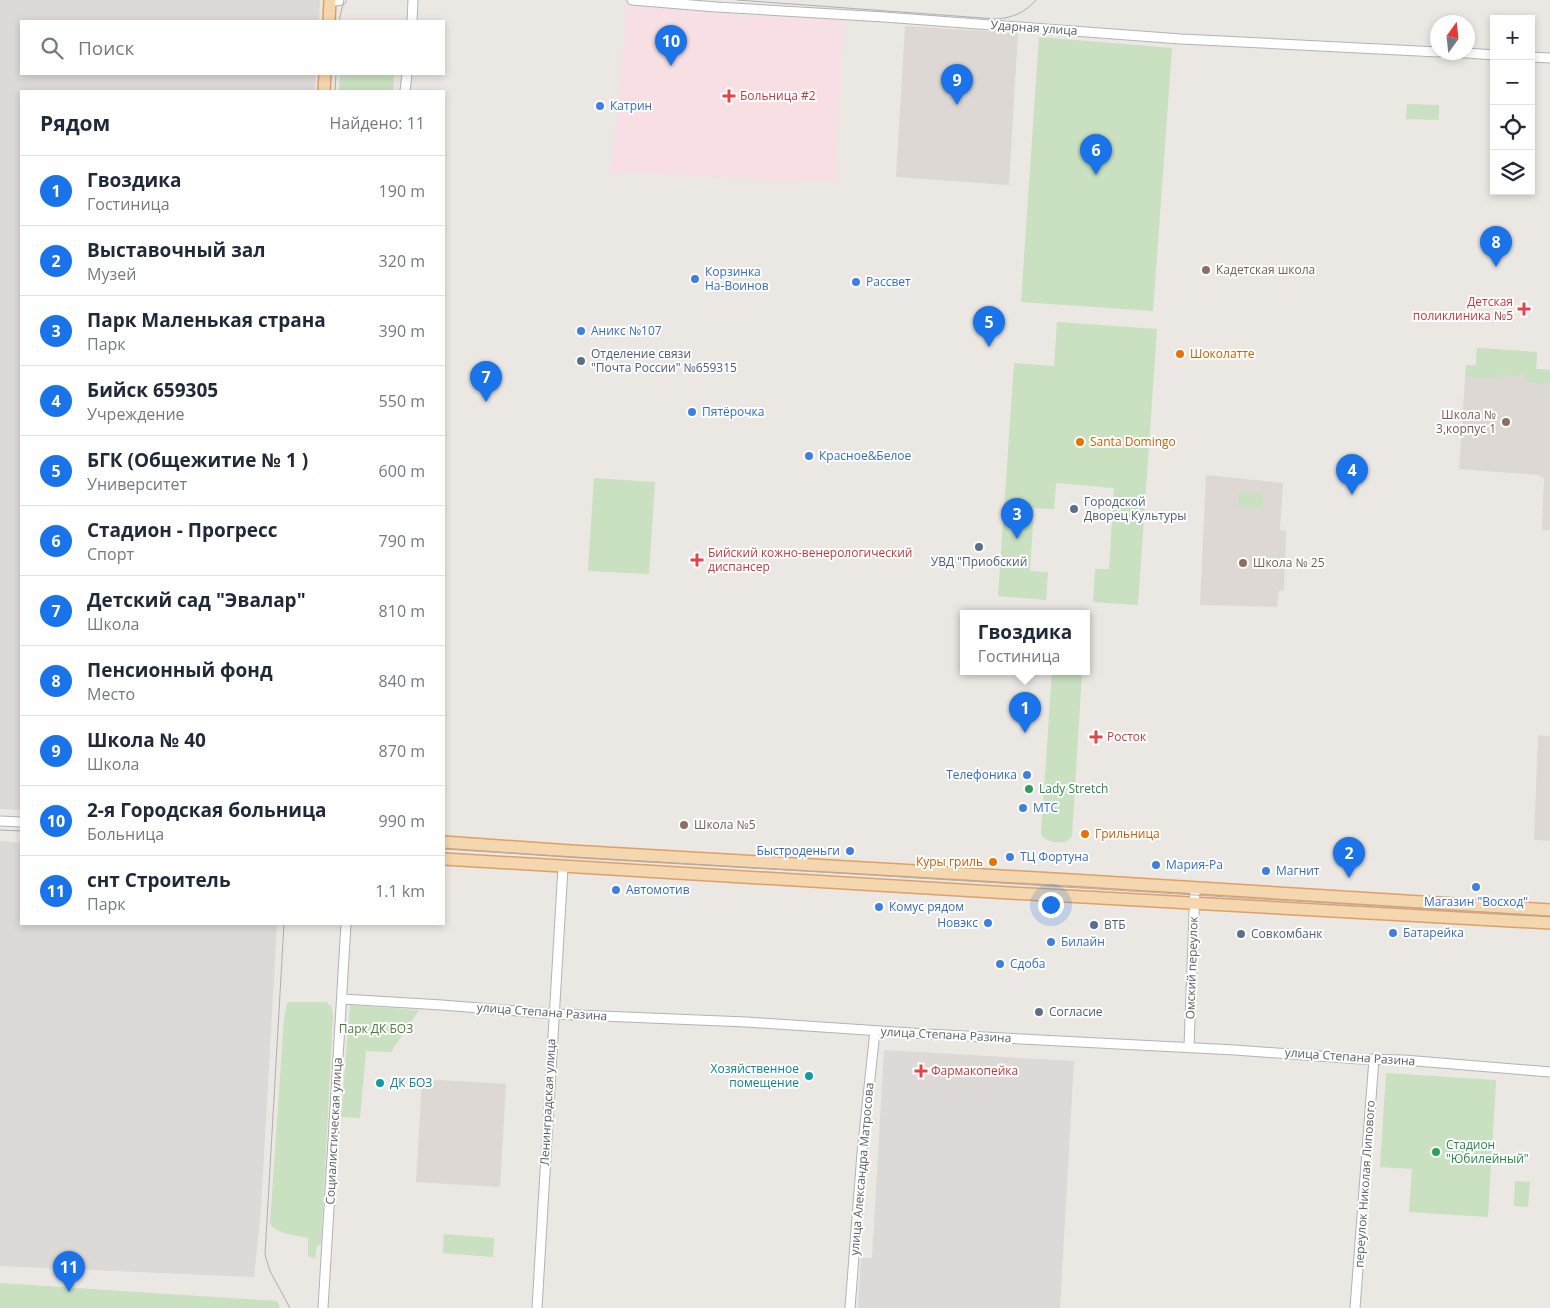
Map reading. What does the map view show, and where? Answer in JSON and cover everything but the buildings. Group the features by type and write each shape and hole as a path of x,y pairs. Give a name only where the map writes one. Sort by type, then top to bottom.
{"main road":[{"path":"329,20 334,1"},
{"path":"324,90 325,75"},
{"path":"445,842 564,851 1550,910"},
{"path":"445,859 1195,904 1550,923"},
{"path":"799,881 800,864"},
{"path":"1309,895 1310,910"}],"street":[{"path":"412,20 413,0"},
{"name":"Ударная улица","path":"632,0 1181,39 1430,52"},
{"path":"1475,54 1490,55"},
{"path":"1535,57 1550,58"},
{"path":"405,90 407,75"},
{"path":"0,821 20,822"},
{"name":"Ленинградская улица","path":"537,1308 562,867"},
{"name":"Омский переулок","path":"1189,1048 1195,888"},
{"name":"Социалистическая улица","path":"323,1308 346,925"},
{"name":"улица Степана Разина","path":"342,999 553,1014 746,1022 1189,1048 1550,1072"},
{"name":"улица Александра Матросова","path":"850,1308 862,1153 875,1031"},
{"name":"переулок Николая Липового","path":"1355,1308 1374,1060"}],"shaded area":[{"path":"0,0 320,0 319,20 20,20 20,75 316,75 315,90 20,90 20,810 0,809"},
{"name":"Больница #2","path":"627,5 755,16 843,20 835,182 611,172"},
{"path":"905,26 1018,33 1009,185 896,177"},
{"name":"Школа № 3,корпус 1","path":"1477,348 1537,352 1536,369 1550,370 1550,530 1542,530 1544,478 1538,475 1459,469 1466,365 1476,365"},
{"name":"Школа № 25","path":"1206,475 1283,483 1280,530 1286,531 1284,590 1279,591 1277,607 1200,605"},
{"path":"1538,735 1550,736 1550,841 1534,840"},
{"path":"0,841 20,843 20,925 277,925 261,1209 254,1277 0,1266"},
{"path":"884,1050 1074,1061 1060,1308 858,1308 861,1258 872,1258"},
{"path":"422,1079 506,1084 500,1187 416,1182"}],"green space":[{"path":"1039,37 1172,48 1153,311 1021,302"},
{"path":"340,75 394,75 393,90 339,90"},
{"path":"1407,104 1439,105 1439,120 1406,119"},
{"path":"1057,322 1157,329 1138,605 1093,602 1095,569 1109,569 1114,488 1056,483 1054,509 1034,508 1030,571 1048,572 1046,600 998,596 1014,363 1054,366"},
{"path":"1477,348 1537,352 1536,369 1550,370 1550,381 1544,384 1524,382 1524,374 1519,374 1519,376 1499,375 1498,379 1465,377 1466,365 1476,365"},
{"path":"594,478 655,482 649,574 588,571"},
{"path":"1239,492 1263,493 1262,509 1238,507"},
{"path":"1052,675 1082,675 1072,836 1065,841 1052,842 1041,834"},
{"path":"326,1002 332,1007 333,1017 321,1244 317,1246 315,1259 308,1256 308,1238 283,1232 270,1224 284,1018 287,1003"},
{"name":"Парк ДК БОЗ","path":"350,1005 419,1010 391,1052 366,1051 360,1118 341,1117"},
{"name":"Стадион \"Юбилейный\"","path":"1386,1073 1496,1080 1488,1217 1409,1212 1412,1169 1380,1167"},
{"path":"1515,1181 1530,1182 1528,1207 1514,1206"},
{"path":"444,1234 494,1238 493,1257 443,1253"},
{"path":"0,1283 277,1301 280,1308 0,1308"}],"tram line":[{"path":"339,20 344,0"},
{"path":"737,0 997,19 1018,14 1036,0"},
{"path":"335,90 336,75"},
{"path":"0,830 20,831"},
{"path":"445,849 1550,916"},
{"path":"284,925 265,1255 270,1271 290,1308"}],"place":[{"name":"2-я Городская больница","path":"671,66"},
{"name":"Больница #2","path":"729,96"},
{"name":"Школа № 40","path":"957,105"},
{"name":"Катрин","path":"600,106"},
{"name":"Стадион - Прогресс","path":"1096,175"},
{"name":"Пенсионный фонд","path":"1496,267"},
{"name":"Кадетская школа","path":"1206,270"},
{"name":"Корзинка На-Воинов","path":"695,279"},
{"name":"Рассвет","path":"856,282"},
{"name":"Детская поликлиника №5","path":"1524,309"},
{"name":"Аникс №107","path":"581,331"},
{"name":"БГК (Общежитие № 1 )","path":"989,347"},
{"name":"Шоколатте","path":"1180,354"},
{"name":"Отделение связи \"Почта России\" №659315","path":"581,361"},
{"name":"Детский сад \"Эвалар\"","path":"486,402"},
{"name":"Пятёрочка","path":"692,412"},
{"name":"Школа № 3,корпус 1","path":"1506,422"},
{"name":"Santa Domingo","path":"1080,442"},
{"name":"Красное&Белое","path":"809,456"},
{"name":"Бийск 659305","path":"1352,495"},
{"name":"Городской Дворец Культуры","path":"1074,509"},
{"name":"Парк Маленькая страна","path":"1017,539"},
{"name":"УВД \"Приобский","path":"979,547"},
{"name":"Бийский кожно-венерологический диспансер","path":"697,560"},
{"name":"Школа № 25","path":"1243,563"},
{"name":"Гвоздика","path":"1025,733"},
{"name":"Росток","path":"1096,737"},
{"name":"Телефоника","path":"1027,775"},
{"name":"Lady Stretch","path":"1029,789"},
{"name":"МТС","path":"1023,808"},
{"name":"Школа №5","path":"684,825"},
{"name":"Грильница","path":"1085,834"},
{"name":"Быстроденьги","path":"850,851"},
{"name":"ТЦ Фортуна","path":"1010,857"},
{"name":"Куры гриль","path":"993,862"},
{"name":"Мария-Ра","path":"1156,865"},
{"name":"Магнит","path":"1266,871"},
{"name":"Выставочный зал","path":"1349,878"},
{"name":"Магазин \"Восход\"","path":"1476,887"},
{"name":"Автомотив","path":"616,890"},
{"name":"Комус рядом","path":"879,907"},
{"name":"Новэкс","path":"988,923"},
{"name":"ВТБ","path":"1094,925"},
{"name":"Батарейка","path":"1393,933"},
{"name":"Совкомбанк","path":"1241,934"},
{"name":"Билайн","path":"1051,942"},
{"name":"Сдоба","path":"1000,964"},
{"name":"Согласие","path":"1039,1012"},
{"name":"Фармакопейка","path":"921,1071"},
{"name":"Хозяйственное помещение","path":"809,1076"},
{"name":"ДК БОЗ","path":"380,1083"},
{"name":"Стадион \"Юбилейный\"","path":"1436,1152"},
{"name":"снт Строитель","path":"69,1292"}]}
